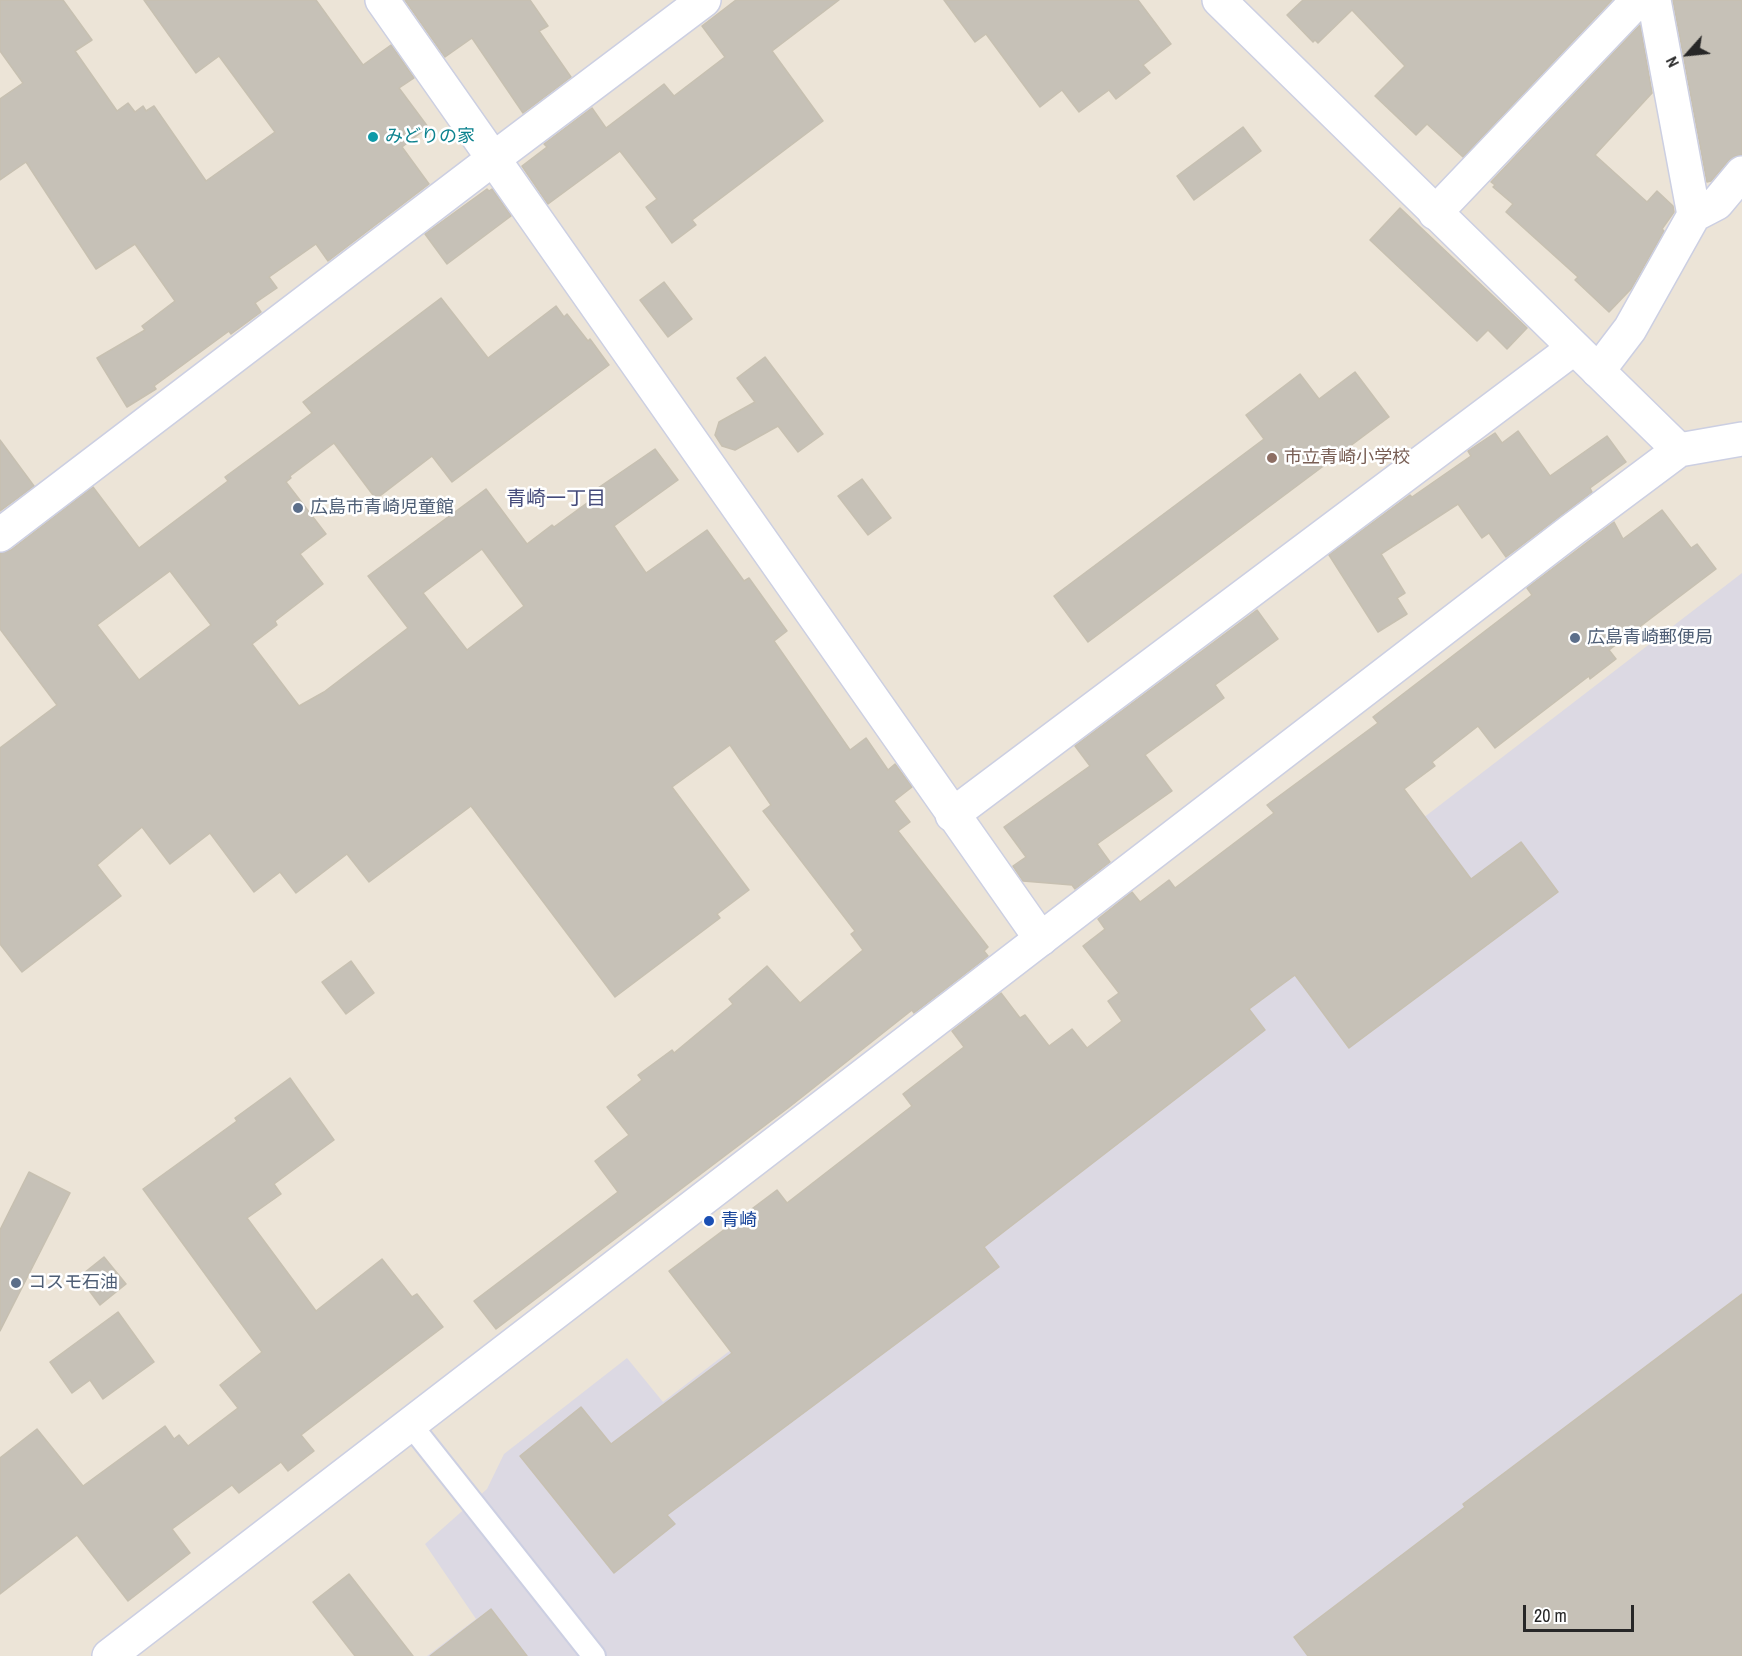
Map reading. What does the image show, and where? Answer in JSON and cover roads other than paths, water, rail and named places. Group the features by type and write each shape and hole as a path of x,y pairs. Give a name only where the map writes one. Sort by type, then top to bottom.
{"street":[{"path":"382,0 1041,939"},
{"path":"0,536 704,0"},
{"path":"1219,0 1679,450"},
{"path":"1435,213 1638,0"},
{"path":"1654,0 1694,215"},
{"path":"1598,371 1630,329 1694,215 1717,203 1742,173"},
{"path":"952,815 1574,348"},
{"path":"109,1656 1679,450 1742,439"}],"lane":[{"path":"410,1424 594,1656"}],"place":[{"name":"みどりの家","path":"373,137"},
{"name":"市立青崎小学校","path":"1272,458"},
{"name":"広島市青崎児童館","path":"298,508"},
{"name":"広島青崎郵便局","path":"1575,638"},
{"name":"青崎","path":"709,1221"},
{"name":"コスモ石油","path":"16,1283"}],"district":[{"name":"青崎一丁目","path":"556,500"}]}
